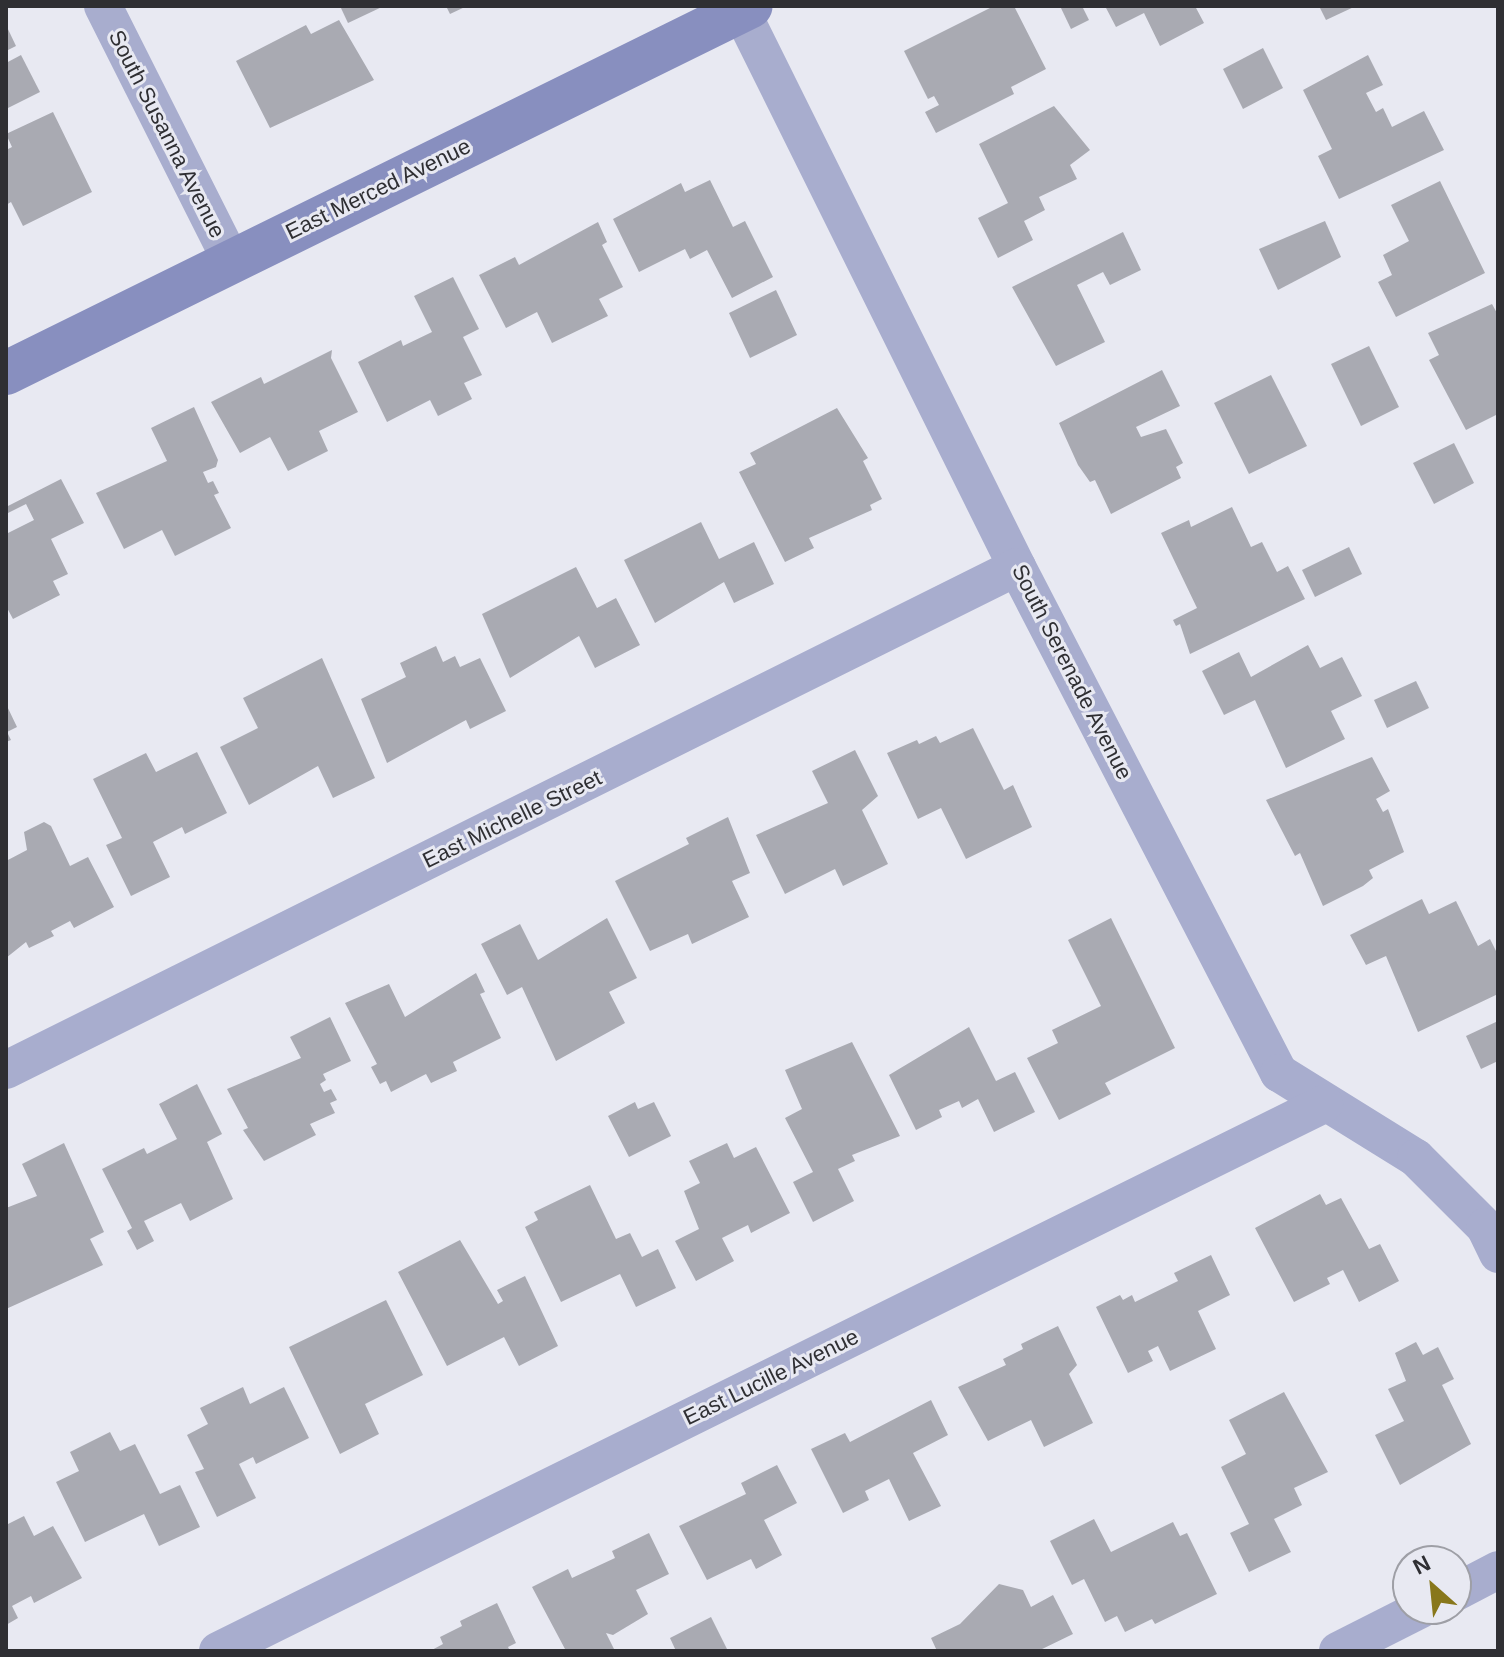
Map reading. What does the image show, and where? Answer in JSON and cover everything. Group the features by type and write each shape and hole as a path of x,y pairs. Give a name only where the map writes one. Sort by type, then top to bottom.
{"street":[{"name":"South Susanna Avenue","path":"103,6 231,261"},
{"name":"East Merced Avenue","path":"6,373 746,8"},
{"name":"South Serenade Avenue","path":"746,8 1017,567 1279,1073 1324,1104 1416,1158 1485,1227 1498,1254"},
{"name":"East Michelle Street","path":"6,1070 1017,567"},
{"name":"East Lucille Avenue","path":"218,1651 1324,1104"},
{"path":"1472,1584 1498,1570"},
{"path":"1338,1651 1392,1624"}],"building":[{"path":"340,6 384,6 348,23"},
{"path":"446,6 467,6 450,14"},
{"path":"994,6 1014,6 1046,69 1011,87 1014,94 936,133 925,112 939,105 934,96 928,99 904,51"},
{"path":"1060,6 1082,6 1089,20 1071,29"},
{"path":"1105,6 1195,6 1204,23 1160,46 1144,13 1116,27"},
{"path":"1319,6 1356,6 1326,20"},
{"path":"339,20 374,80 270,128 236,61 306,25 311,34"},
{"path":"6,25 16,46 6,51"},
{"path":"1263,48 1283,88 1243,109 1223,69"},
{"path":"21,55 40,92 6,109 6,63"},
{"path":"1368,55 1383,85 1366,93 1376,112 1383,108 1392,127 1424,111 1444,150 1339,199 1318,156 1332,149 1303,90"},
{"path":"1054,106 1090,150 1070,165 1077,179 1039,197 1045,210 1024,221 1033,240 998,258 978,218 1008,203 979,144"},
{"path":"53,112 92,192 23,226 11,202 6,205 6,150 12,147 6,134"},
{"path":"710,180 733,227 745,221 773,277 732,298 707,250 690,259 685,249 639,272 613,219 681,183 685,192"},
{"path":"1440,181 1485,273 1396,317 1378,282 1392,275 1383,255 1409,241 1391,205"},
{"path":"1325,221 1341,257 1278,290 1259,249"},
{"path":"598,222 607,242 602,245 623,287 599,299 608,316 552,343 537,312 506,328 479,275 515,257 519,265"},
{"path":"1123,232 1141,270 1110,285 1103,272 1077,285 1105,342 1056,366 1012,287"},
{"path":"453,277 479,329 463,337 482,375 464,383 472,399 438,416 430,400 387,422 358,362 401,340 403,346 432,332 414,296"},
{"path":"776,290 797,335 750,358 729,313"},
{"path":"1492,304 1498,315 1498,414 1466,430 1429,360 1439,355 1428,333"},
{"path":"1369,346 1399,407 1361,426 1331,364"},
{"path":"332,350 331,358 358,412 319,431 328,451 288,471 270,437 240,453 211,402 261,377 264,384"},
{"path":"1162,370 1180,406 1136,427 1141,437 1166,429 1183,463 1176,467 1181,478 1111,514 1095,480 1090,482 1078,465 1059,423"},
{"path":"1271,375 1307,446 1249,474 1214,403"},
{"path":"194,407 218,460 216,467 203,472 208,483 213,481 219,493 214,495 231,528 175,556 162,530 124,549 96,493 167,461 151,428"},
{"path":"837,408 868,458 863,461 882,499 870,505 872,510 809,538 814,548 785,562 739,472 756,464 750,453"},
{"path":"1454,443 1474,483 1434,504 1413,463"},
{"path":"61,479 84,523 51,539 68,574 53,581 60,595 13,619 6,606 6,534 34,520 26,504 6,514 6,507"},
{"path":"1232,507 1251,547 1262,542 1277,572 1288,566 1305,599 1190,654 1180,624 1176,626 1173,620 1197,608 1161,533 1189,520 1191,527"},
{"path":"701,522 719,559 754,542 774,584 734,603 724,582 655,623 624,560"},
{"path":"1349,547 1362,574 1315,597 1302,570"},
{"path":"576,567 597,608 616,598 640,645 595,668 579,636 510,678 482,614"},
{"path":"1308,645 1320,668 1342,657 1362,696 1331,711 1345,739 1286,768 1255,700 1224,715 1202,671 1239,652 1251,677"},
{"path":"436,646 443,662 455,656 460,667 480,658 506,711 470,729 466,720 387,763 361,699 406,677 400,663"},
{"path":"322,658 375,778 333,798 318,766 249,805 220,747 258,728 243,698"},
{"path":"1416,681 1429,708 1387,728 1374,700"},
{"path":"6,704 17,727 7,732 11,740 6,742"},
{"path":"973,728 1004,790 1013,785 1032,827 966,859 941,808 918,819 887,753 917,740 919,744 936,736 940,743"},
{"path":"855,750 878,796 862,810 888,864 843,886 835,869 785,894 756,835 828,803 812,771"},
{"path":"197,752 227,813 185,834 182,827 153,842 170,877 131,896 106,845 122,838 93,779 146,753 156,772"},
{"path":"1372,757 1390,791 1376,799 1383,812 1388,809 1404,852 1369,870 1373,878 1363,886 1323,906 1300,853 1295,856 1266,800"},
{"path":"728,817 750,873 732,881 749,917 692,944 688,934 650,951 615,881 689,844 686,838"},
{"path":"44,822 51,826 70,866 88,857 114,907 74,928 70,921 51,931 54,936 29,948 26,942 6,958 6,861 27,850 24,832"},
{"path":"1422,899 1429,914 1456,901 1478,946 1490,939 1498,955 1498,994 1418,1032 1386,956 1366,965 1350,935"},
{"path":"607,918 637,978 609,992 625,1023 556,1061 522,987 507,995 481,944 520,924 538,960"},
{"path":"1111,918 1175,1048 1105,1083 1111,1094 1059,1120 1027,1058 1058,1043 1052,1030 1101,1006 1068,940"},
{"path":"476,973 485,992 480,994 501,1038 453,1062 457,1071 431,1083 426,1074 391,1092 386,1081 380,1084 371,1067 377,1064 345,1003 389,984 405,1017"},
{"path":"330,1017 351,1061 323,1074 326,1080 320,1084 324,1092 331,1089 337,1100 330,1103 335,1113 310,1124 316,1135 264,1161 243,1130 248,1128 227,1089 301,1058 290,1037"},
{"path":"1498,1021 1498,1061 1481,1069 1466,1036"},
{"path":"969,1027 996,1081 1015,1072 1035,1112 994,1132 978,1099 962,1108 959,1101 939,1110 942,1117 916,1130 889,1075"},
{"path":"852,1042 900,1136 852,1155 855,1161 838,1169 854,1201 813,1222 793,1182 813,1172 785,1118 802,1109 785,1070"},
{"path":"197,1084 222,1134 207,1142 233,1199 190,1221 181,1203 144,1221 154,1241 137,1250 127,1231 132,1228 102,1169 144,1148 147,1154 177,1139 159,1104"},
{"path":"635,1102 638,1109 654,1102 671,1136 629,1157 608,1116"},
{"path":"64,1143 104,1232 90,1239 103,1265 6,1309 6,1208 37,1196 22,1164"},
{"path":"727,1143 734,1158 756,1147 790,1213 751,1233 748,1225 722,1238 734,1261 696,1281 675,1241 699,1229 684,1191 700,1183 689,1161"},
{"path":"590,1185 616,1239 630,1233 642,1257 658,1249 676,1288 636,1307 620,1274 561,1302 525,1227 538,1220 534,1212"},
{"path":"1320,1194 1326,1205 1341,1198 1369,1249 1380,1244 1399,1281 1359,1302 1343,1270 1327,1278 1330,1284 1294,1302 1255,1228"},
{"path":"460,1240 498,1304 503,1301 497,1290 525,1276 558,1346 519,1366 504,1337 447,1366 398,1272"},
{"path":"1211,1255 1230,1295 1198,1311 1216,1349 1170,1371 1158,1346 1148,1351 1153,1361 1128,1373 1096,1307 1120,1295 1123,1300 1132,1295 1135,1302 1178,1281 1174,1273"},
{"path":"386,1300 423,1375 365,1404 379,1434 340,1454 289,1347"},
{"path":"1058,1326 1077,1365 1069,1374 1093,1423 1044,1447 1031,1420 988,1441 958,1387 1006,1365 1003,1359 1023,1349 1021,1344"},
{"path":"1416,1342 1423,1355 1438,1347 1454,1379 1442,1385 1471,1444 1400,1485 1375,1435 1404,1421 1388,1389 1406,1381 1395,1353"},
{"path":"243,1387 250,1404 284,1387 309,1438 256,1464 253,1457 239,1464 256,1498 217,1517 195,1472 204,1469 187,1435 208,1424 200,1408"},
{"path":"1284,1392 1328,1472 1294,1488 1302,1505 1274,1519 1291,1552 1249,1572 1230,1533 1249,1524 1221,1467 1246,1454 1229,1420"},
{"path":"931,1400 948,1435 913,1453 941,1506 909,1521 889,1479 865,1491 869,1500 843,1513 811,1449 845,1433 850,1442"},
{"path":"110,1432 120,1451 135,1444 160,1494 180,1485 200,1527 159,1546 144,1514 85,1542 56,1482 79,1471 70,1452"},
{"path":"777,1465 797,1503 764,1520 782,1555 756,1569 751,1559 707,1580 679,1526 746,1494 741,1483"},
{"path":"24,1516 34,1536 53,1526 82,1578 34,1603 31,1596 12,1606 18,1618 6,1625 6,1525"},
{"path":"1094,1519 1111,1552 1173,1522 1180,1536 1187,1533 1217,1594 1155,1624 1152,1619 1125,1632 1117,1616 1105,1622 1084,1579 1072,1585 1050,1541"},
{"path":"649,1533 669,1574 636,1590 648,1614 613,1635 606,1633 615,1651 560,1651 565,1649 532,1587 568,1569 572,1578 615,1558 612,1551"},
{"path":"999,1584 1023,1590 1031,1607 1053,1595 1073,1634 1038,1651 937,1651 931,1638 960,1624"},
{"path":"497,1603 516,1643 508,1647 510,1651 430,1651 443,1644 440,1637 462,1626 460,1621"},
{"path":"711,1617 728,1651 676,1651 670,1638"}]}
